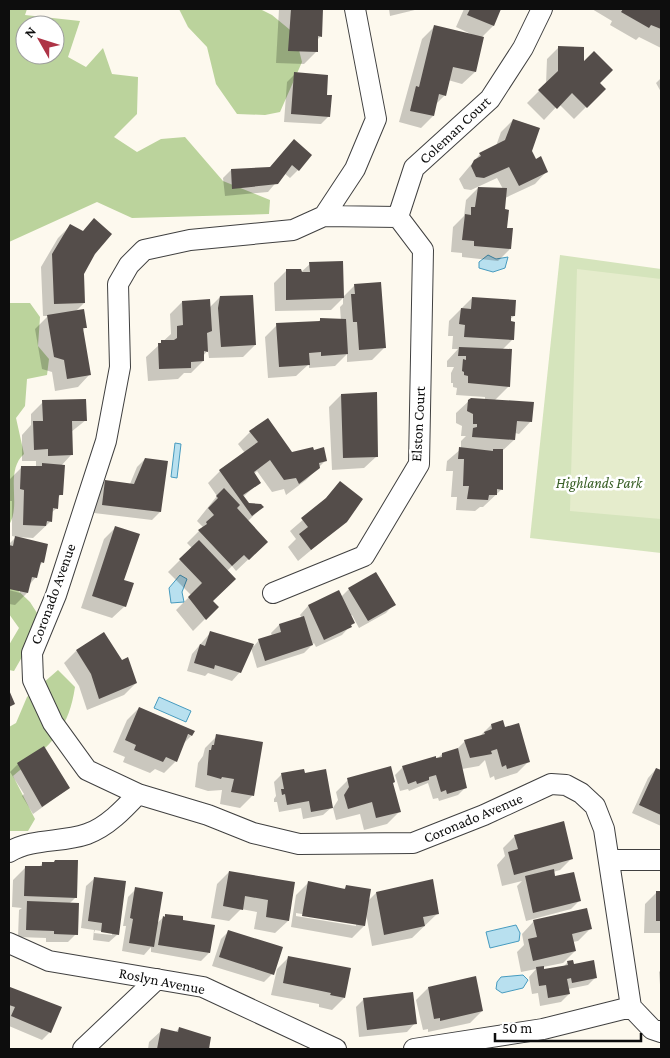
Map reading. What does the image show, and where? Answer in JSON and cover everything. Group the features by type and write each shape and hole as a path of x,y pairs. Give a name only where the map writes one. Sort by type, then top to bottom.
{"street":[{"path":"324,216 355,169 376,118 355,9"},
{"name":"Coleman Court","path":"398,217 414,168 490,99 523,48 542,9"},
{"path":"324,216 398,217"},
{"name":"Coronado Avenue","path":"324,216 293,230 190,240 144,250 129,265 118,284 120,367 106,441 56,595 32,653 33,680 53,723 87,770 138,794 208,815 253,833 300,844 413,843 484,815 551,784 566,786 582,794 595,806 604,829 631,1007"},
{"name":"Elston Court","path":"273,593 364,556 419,464 423,250 398,217"},
{"path":"9,852 22,844 88,834 118,815 138,794"},
{"path":"610,860 661,860"},
{"name":"Roslyn Avenue","path":"9,943 49,961 203,987 336,1049"},
{"path":"83,1049 157,979"},
{"path":"414,1049 543,1029 631,1007 652,1029 661,1032"}],"green space":[{"path":"9,9 27,9 25,15 15,15 15,65 65,65 65,19 80,21 68,57 86,67 103,48 112,74 138,77 137,114 114,137 137,152 161,139 185,137 223,181 270,200 269,214 132,218 97,202 9,242"},
{"path":"179,9 260,9 272,15 295,34 302,62 280,112 265,115 237,114 216,84 207,47 188,27"},
{"name":"Highlands Park","path":"560,255 661,269 661,553 530,538"},
{"name":"Highlands Park","path":"577,269 661,279 661,519 570,511"},
{"path":"9,303 30,303 40,317 38,346 49,359 47,375 27,379 25,406 16,418 24,454 18,461 15,470 14,508 13,517 9,525"},
{"path":"9,582 30,602 37,613 30,643 14,671 9,670 9,645 19,628 9,614"},
{"path":"58,670 75,687 72,703 62,728 54,738 13,776 35,819 28,831 9,831 9,727 16,723 27,697"}],"water":[{"path":"488,255 496,259 508,257 505,268 493,272 479,268 479,262"},
{"path":"175,443 181,444 177,478 171,477"},
{"path":"180,575 187,579 182,592 184,602 171,603 169,588"},
{"path":"159,697 191,711 186,722 154,708"},
{"path":"516,925 520,933 519,941 490,948 486,932"},
{"path":"523,975 528,980 523,988 502,993 496,989 497,982 501,977"}],"building":[{"path":"291,9 323,9 322,37 318,36 318,52 288,51"},
{"path":"470,9 501,9 494,26 467,15"},
{"path":"623,9 661,9 661,29 651,25 649,28 621,12"},
{"path":"434,25 484,37 476,72 453,67 446,96 439,94 434,116 410,111 416,86 419,87"},
{"path":"558,46 584,47 584,61 594,51 613,70 600,83 606,89 587,108 572,93 557,109 538,90 558,71"},
{"path":"294,72 328,75 327,95 332,95 330,117 291,114"},
{"path":"513,119 540,128 532,151 536,159 541,156 548,172 519,186 509,167 484,178 476,177 471,166 474,160 481,156 479,153 505,140"},
{"path":"294,139 312,155 299,171 292,165 278,184 232,189 231,169 270,167"},
{"path":"478,187 507,188 505,209 509,210 507,228 513,228 511,249 474,246 474,241 462,240 465,214 471,215 471,207 475,207"},
{"path":"94,218 112,234 95,254 84,274 85,303 54,304 52,254 70,224 83,231"},
{"path":"343,261 344,298 286,300 286,269 301,269 302,272 310,272 309,262"},
{"path":"381,282 386,348 359,350 357,322 353,322 351,294 355,294 354,284"},
{"path":"253,295 256,345 221,347 218,308 220,296"},
{"path":"472,297 516,300 515,316 511,316 511,321 515,322 514,340 464,337 465,325 459,324 461,308 471,309"},
{"path":"210,299 212,331 207,333 208,352 204,351 204,361 191,362 191,368 159,369 158,343 161,343 161,340 174,340 177,338 177,326 183,325 182,301"},
{"path":"84,309 87,328 83,328 91,375 67,379 64,360 54,357 47,315"},
{"path":"320,318 346,319 348,354 321,356 321,352 309,353 310,365 279,367 276,323 320,321"},
{"path":"459,347 512,349 510,387 468,383 468,376 464,375 462,371 463,359 466,360 466,356 458,356"},
{"path":"377,392 378,457 343,458 341,394"},
{"path":"471,398 534,402 532,422 517,421 515,440 472,437 473,428 477,427 477,424 473,424 473,414 467,411 468,400"},
{"path":"86,399 87,421 72,421 73,455 48,456 48,449 34,450 33,421 43,421 42,400"},
{"path":"268,418 292,452 313,447 314,450 324,447 327,461 319,463 320,468 299,484 296,478 284,480 270,460 254,472 261,483 243,495 249,503 261,504 264,507 252,516 219,470 258,442 249,431"},
{"path":"459,447 493,451 493,449 503,449 503,490 497,489 497,495 489,495 488,500 467,499 469,486 463,486 464,459 458,459"},
{"path":"145,458 168,461 161,512 102,505 105,480 134,484"},
{"path":"42,463 65,465 63,495 59,495 58,509 53,508 52,522 47,521 46,526 23,525 24,490 20,489 21,466 42,466"},
{"path":"340,481 363,499 347,522 311,550 299,534 308,527 301,518 326,498"},
{"path":"224,488 240,505 237,508 268,542 249,560 244,555 232,566 198,530 207,524 206,522 214,515 208,508 218,498 216,496"},
{"path":"115,526 140,534 124,580 134,583 126,607 92,596"},
{"path":"15,536 48,544 44,563 41,562 37,578 32,577 28,593 9,589 9,545 13,546"},
{"path":"199,540 236,579 213,601 219,607 206,620 188,597 202,583 179,559"},
{"path":"376,572 396,605 368,621 348,588"},
{"path":"339,590 355,623 351,625 352,627 324,640 308,605"},
{"path":"304,616 313,645 265,661 258,639 281,632 279,624"},
{"path":"210,631 254,644 241,673 215,665 214,669 194,663 200,644 205,646"},
{"path":"104,632 122,660 128,657 137,683 99,699 91,674 76,650"},
{"path":"9,690 15,704 9,707"},
{"path":"139,707 195,731 192,736 188,734 177,762 166,757 163,762 134,750 136,745 125,740"},
{"path":"503,720 505,727 519,723 530,762 507,769 506,765 502,767 497,749 491,751 492,754 470,758 464,740 485,734 484,732 492,729 491,724"},
{"path":"216,734 263,742 254,796 231,792 234,779 222,777 221,779 207,775 209,750 214,745"},
{"path":"44,746 70,788 42,807 17,763"},
{"path":"458,748 467,788 447,794 446,790 441,792 436,775 429,777 429,780 417,784 416,781 408,784 402,766 436,756 436,758 442,757 442,753"},
{"path":"391,766 395,782 393,783 401,812 376,818 372,802 348,809 344,795 349,787 347,778"},
{"path":"656,768 661,770 661,815 639,805"},
{"path":"304,769 305,773 326,769 333,808 311,812 309,801 287,805 285,794 282,795 281,789 284,789 281,773"},
{"path":"564,821 573,859 514,875 508,852 518,849 514,835"},
{"path":"55,860 78,860 77,898 24,896 25,866 42,866 42,862 54,862"},
{"path":"554,869 555,876 574,872 581,901 533,913 525,876"},
{"path":"229,871 295,882 289,921 266,917 268,900 245,896 243,910 223,906"},
{"path":"94,877 126,881 119,935 101,932 102,923 88,921"},
{"path":"433,879 439,914 423,917 425,926 384,935 376,892"},
{"path":"308,881 345,889 346,885 371,889 365,926 302,916"},
{"path":"135,887 163,892 154,947 129,943 133,919 130,918"},
{"path":"656,891 661,891 661,921 656,921"},
{"path":"27,901 79,903 78,935 54,934 54,931 26,930"},
{"path":"587,908 592,929 572,934 576,951 533,961 528,939 537,937 533,920"},
{"path":"165,914 183,916 183,920 215,925 210,953 158,945 163,916 165,917"},
{"path":"228,930 283,947 274,975 219,957"},
{"path":"288,956 351,968 345,998 330,995 331,993 283,983"},
{"path":"573,960 574,964 594,960 597,978 572,983 571,978 567,979 570,994 548,998 546,985 539,986 536,967 544,966 544,969 568,965 567,961"},
{"path":"476,976 483,1011 440,1021 440,1018 434,1019 428,987"},
{"path":"10,987 62,1007 51,1033 11,1016 15,1007 9,1005"},
{"path":"413,992 417,1024 367,1030 363,998"},
{"path":"179,1027 211,1037 209,1049 157,1049 161,1028 178,1032"}]}
